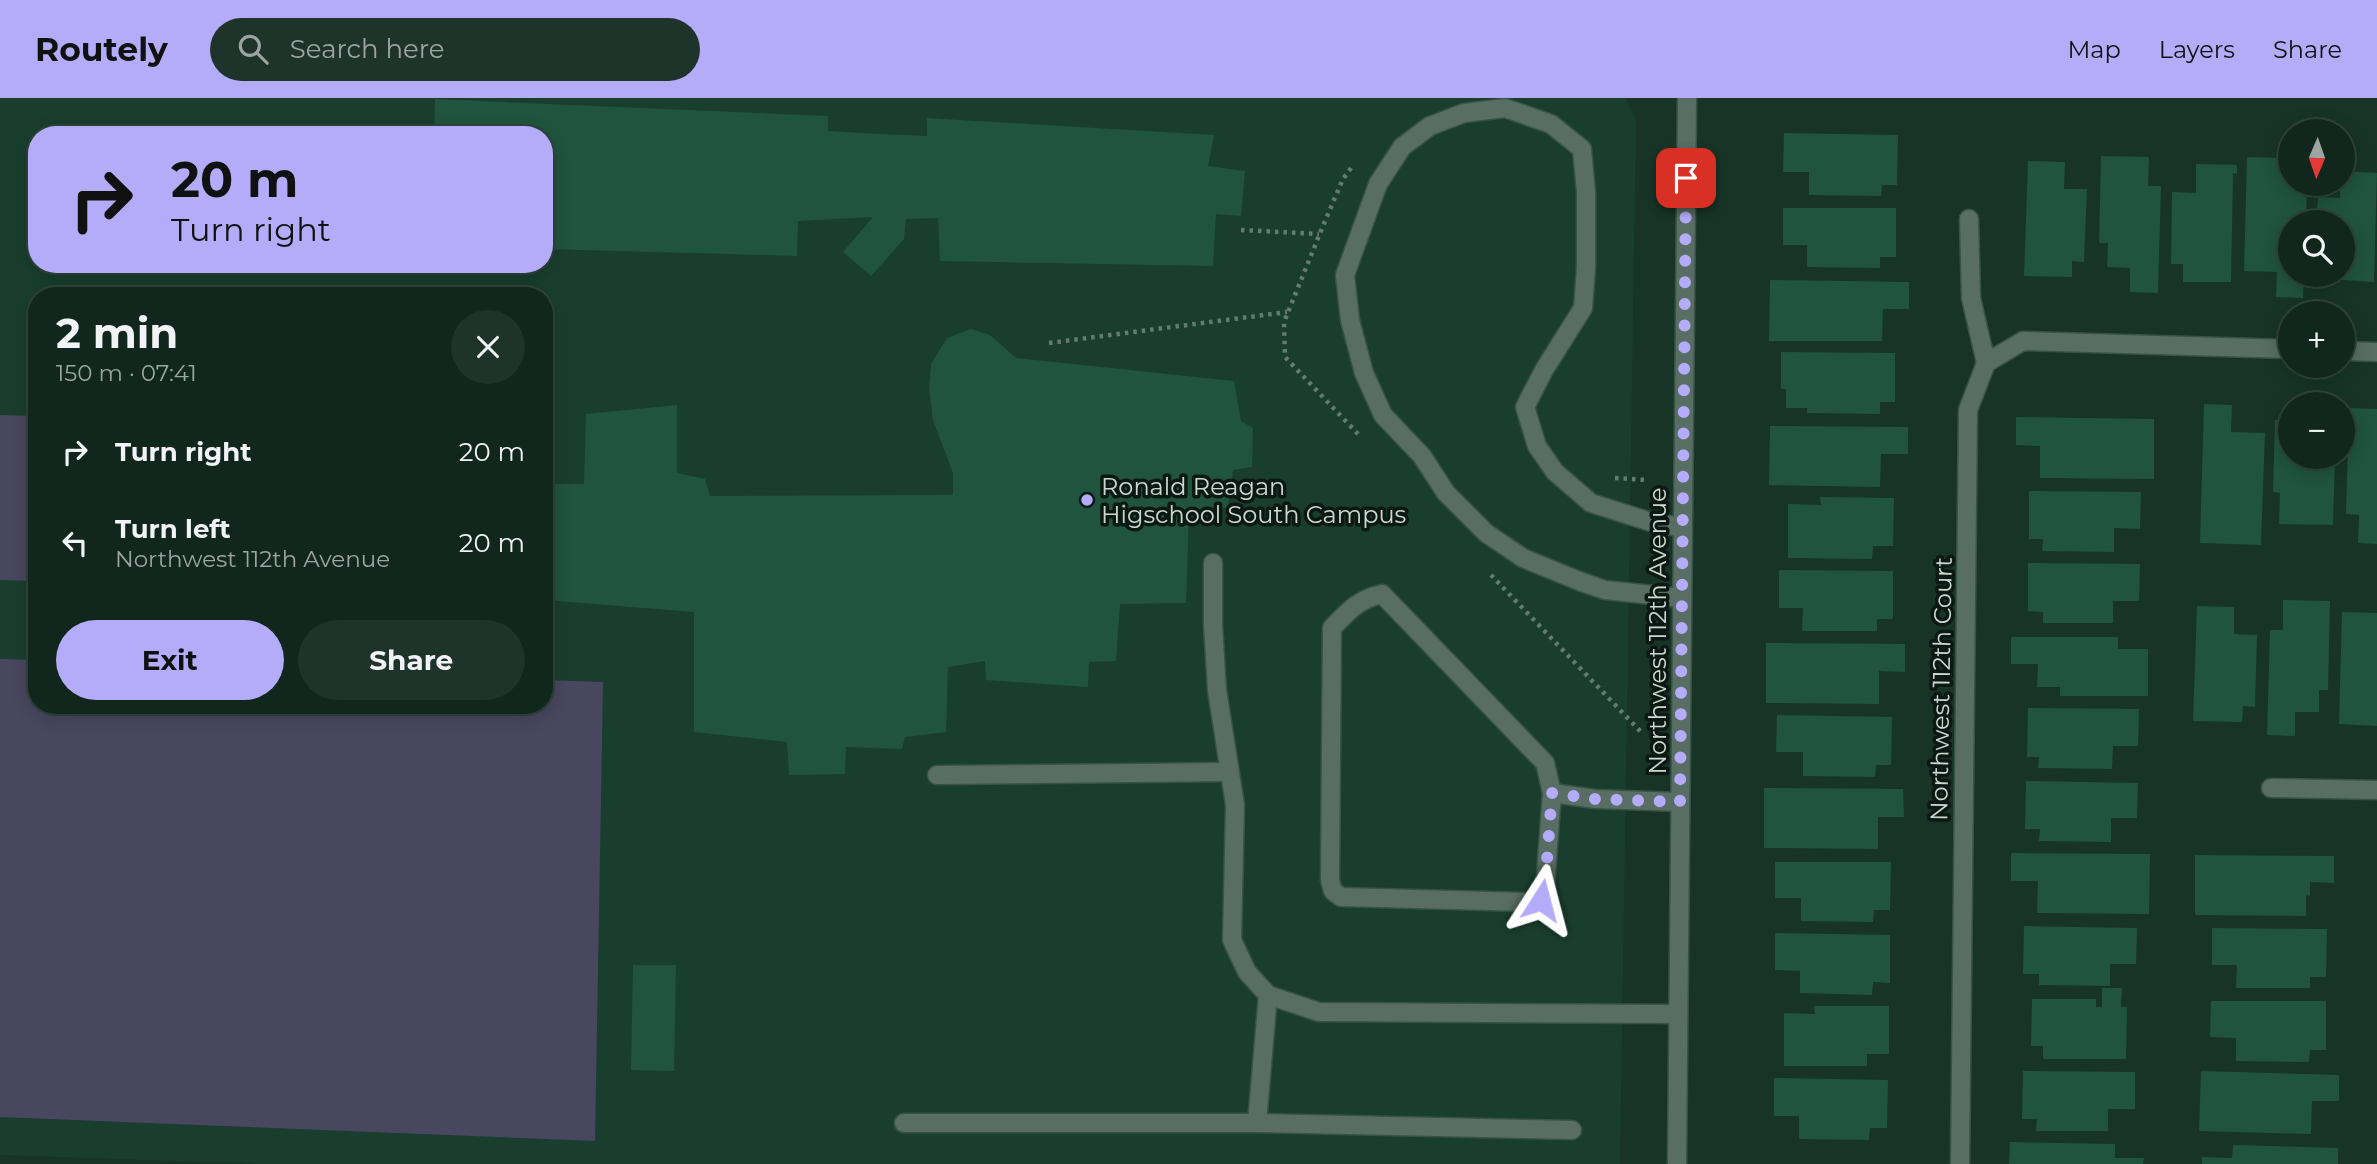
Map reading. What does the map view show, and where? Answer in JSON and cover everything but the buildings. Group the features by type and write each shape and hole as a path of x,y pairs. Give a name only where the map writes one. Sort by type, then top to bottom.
{"street":[{"name":"Northwest 112th Avenue","path":"1677,1164 1687,98"},
{"path":"1681,598 1605,590 1524,558 1486,533 1446,493 1422,456 1383,415 1360,360 1350,320 1345,275 1378,184 1402,147 1430,126 1464,113 1505,108 1551,124 1582,149 1586,217 1583,308 1544,370 1525,407 1537,446 1555,472 1591,503 1654,523 1682,527"},
{"path":"1969,219 1971,298 1986,363 2023,341 2278,349"},
{"path":"2355,351 2377,352"},
{"name":"Northwest 112th Court","path":"1961,1164 1968,410 1986,363"},
{"path":"1213,563 1217,690 1235,805 1232,940 1247,972 1268,995 1319,1012 1678,1014"},
{"path":"1382,594 1545,763 1552,793 1545,887 1541,900 1530,902 1357,898 1341,897 1333,891 1330,880 1332,628 1343,615 1366,598 1382,594"},
{"path":"937,775 1229,772"},
{"path":"2271,788 2377,790"},
{"path":"1552,793 1595,799 1680,802"},
{"path":"1257,1123 1268,995"},
{"path":"904,1123 1257,1123 1572,1130"}],"path":[{"path":"1241,230 1319,234"},
{"path":"1049,343 1288,312"}],"shaded area":[{"name":"Ronald Reagan Higschool South Campus","path":"0,98 1626,98 1636,120 1620,1164 261,1164 0,1155"},
{"path":"0,415 28,416 28,581 0,580"},
{"path":"0,659 28,660 28,714 553,714 553,680 603,682 595,1141 0,1117"}],"place":[{"name":"Ronald Reagan Higschool South Campus","path":"1087,500"}],"route":[{"path":"1541,900 1545,887 1552,793 1595,799 1680,802 1686,178"}]}
